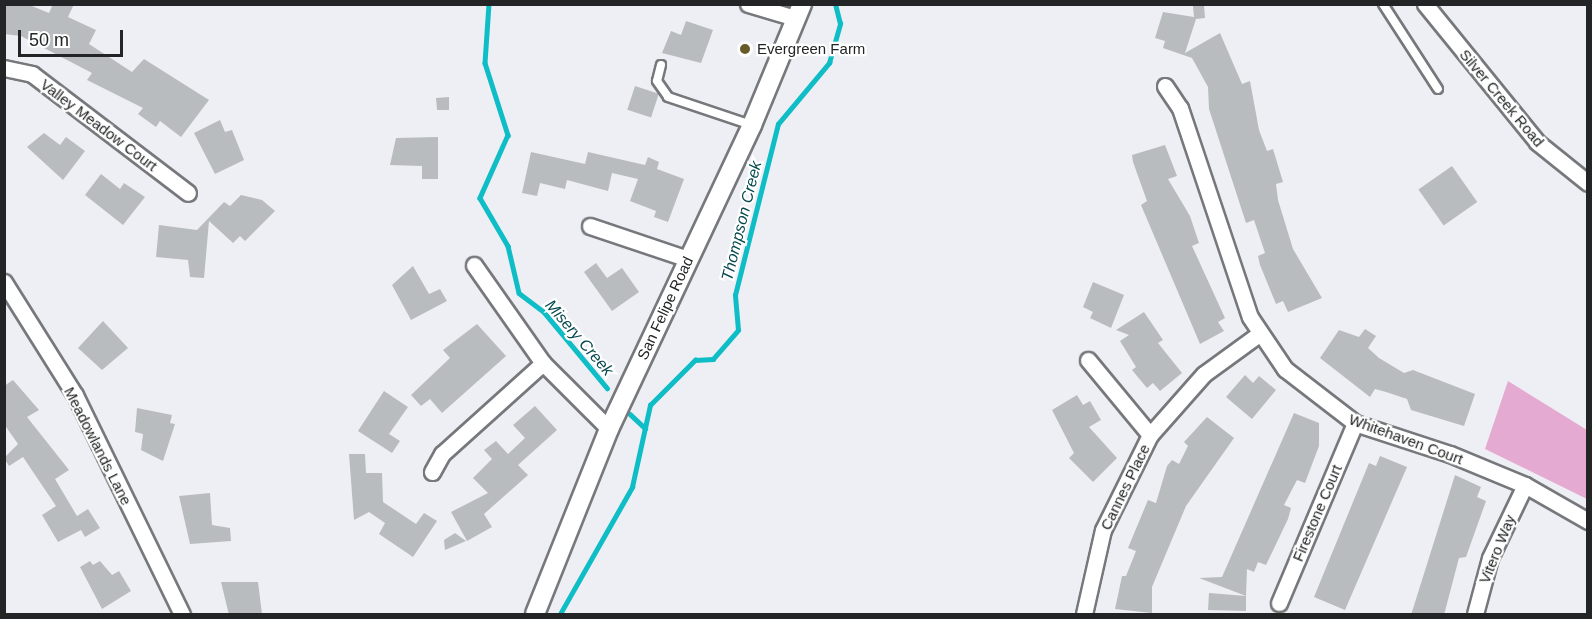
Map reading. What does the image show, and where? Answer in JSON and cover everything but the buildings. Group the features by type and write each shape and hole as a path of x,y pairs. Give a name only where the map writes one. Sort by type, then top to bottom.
{"street":[{"path":"748,4 798,11"},
{"name":"Silver Creek Road","path":"1425,4 1537,142 1587,183"},
{"name":"San Felipe Road","path":"535,615 609,429 752,125 798,11"},
{"name":"Valley Meadow Court","path":"4,68 32,74 188,193"},
{"name":"Whitehaven Court","path":"1165,86 1180,108 1237,285 1259,334 1303,386 1355,423 1525,486 1587,521"},
{"path":"590,226 688,259"},
{"path":"474,265 543,363 609,429"},
{"name":"Meadowlands Lane","path":"4,282 75,395 182,615"},
{"name":"Cannes Place","path":"1084,615 1103,530 1150,435 1204,374 1259,334"},
{"path":"1088,360 1150,435"},
{"path":"432,472 442,454 543,363"},
{"name":"Firestone Court","path":"1279,603 1355,423"},
{"name":"Vitero Way","path":"1475,615 1490,558 1525,486"}],"lane":[{"path":"1383,4 1438,89"},
{"path":"661,65 657,81 668,97 752,125"}],"shaded area":[{"path":"1508,381 1587,430 1587,499 1485,449"}],"waterway":[{"name":"Misery Creek","path":"489,4 485,63 508,135 480,198 508,246 519,293 544,312 607,388"},
{"name":"Thompson Creek","path":"560,614 632,487 650,405 695,360 713,359 738,330 735,295 778,124 829,63 840,24 835,4"},
{"name":"Misery Creek","path":"630,414 645,428"}],"place":[{"name":"Evergreen Farm","path":"745,49"}]}
